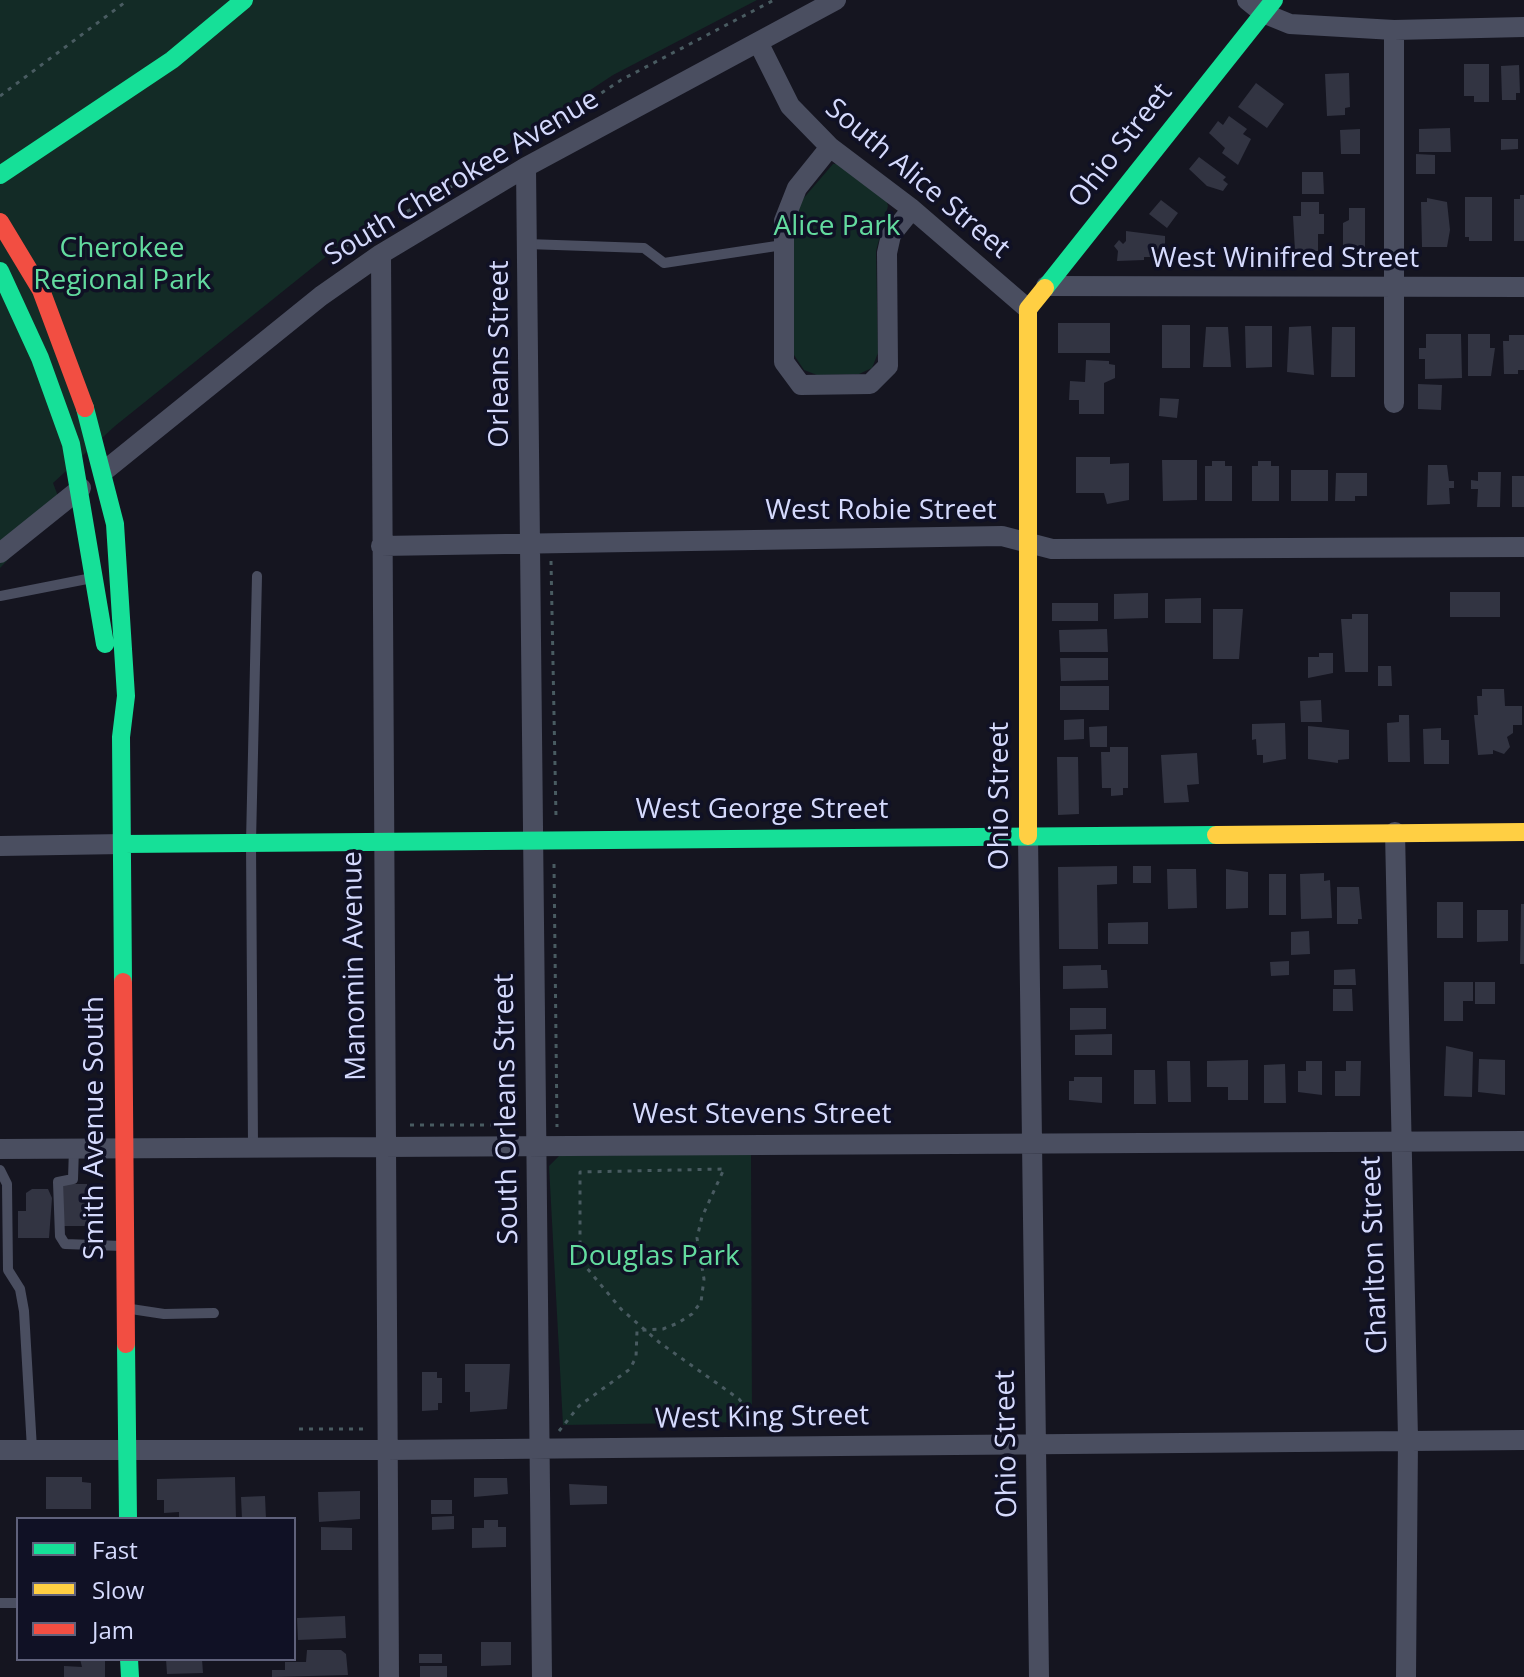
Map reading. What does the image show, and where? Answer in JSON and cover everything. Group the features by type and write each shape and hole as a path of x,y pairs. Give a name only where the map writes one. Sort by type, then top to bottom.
{"street":[{"path":"0,175 172,60 244,0"},
{"name":"South Cherokee Avenue","path":"103,472 321,296 381,254 526,167 836,0"},
{"path":"1261,4 1290,24 1394,30 1524,27"},
{"name":"Ohio Street","path":"1039,1677 1028,836 1028,309 1261,4"},
{"path":"1394,30 1394,403"},
{"name":"South Alice Street","path":"758,42 790,106 830,147 912,209 1028,309"},
{"path":"830,147 788,203 783,245 784,362 801,385 870,384 888,366 887,253 891,235 912,209"},
{"name":"Orleans Street","path":"526,167 530,541"},
{"name":"Smith Avenue South","path":"0,222 41,290 91,430 115,524 126,696 121,737 128,1517"},
{"name":"Manomin Avenue","path":"381,254 389,1677"},
{"name":"Smith Avenue South","path":"0,271 40,358 71,444 96,577 111,695 121,737"},
{"name":"West Winifred Street","path":"1046,286 1524,287"},
{"path":"0,553 81,488"},
{"name":"West Robie Street","path":"381,546 530,541 1002,536 1052,549 1524,547"},
{"name":"South Orleans Street","path":"530,541 542,1677"},
{"name":"Charlton Street","path":"1395,832 1408,1439 1406,1677"},
{"name":"West George Street","path":"0,846 382,840 1524,832"},
{"name":"West Stevens Street","path":"0,1149 1033,1141 1524,1141"},
{"name":"West King Street","path":"0,1450 540,1449 1524,1440"}],"lane":[{"path":"527,244 644,248 664,263 783,245"},
{"path":"253,1146 251,842 257,576"},
{"path":"0,596 96,577"},
{"path":"74,1148 73,1179 58,1182 60,1236 65,1244 124,1246"},
{"path":"0,1170 8,1195 8,1270 20,1289 24,1311 32,1449"},
{"path":"125,1309 164,1314 214,1313"}],"path":[{"path":"0,96 128,0"},
{"path":"508,155 621,80 774,0"},
{"path":"346,246 482,169"},
{"path":"551,561 555,710 553,824"},
{"path":"554,864 556,1129"},
{"path":"410,1125 515,1124 520,1128"},
{"path":"558,1431 579,1406 630,1369 636,1357 637,1331 645,1330 678,1323 692,1314 701,1302 704,1279 697,1238 702,1217 724,1169 580,1172 579,1225 586,1267 621,1309 645,1330 739,1399 763,1428"}],"green space":[{"name":"Cherokee Regional Park","path":"0,0 757,0 613,75 510,143 358,231 115,426 53,483 61,504 0,568"},
{"name":"Alice Park","path":"833,164 842,164 886,199 888,206 876,251 878,353 872,368 859,374 817,375 804,370 794,355 792,221 796,207"},
{"name":"Douglas Park","path":"751,1153 752,1422 563,1425 549,1166 559,1156"}],"building":[{"path":"1464,64 1489,64 1489,102 1474,102 1474,96 1464,96"},
{"path":"1519,65 1520,93 1516,93 1516,100 1502,100 1501,66"},
{"path":"1349,73 1350,107 1345,108 1345,115 1327,116 1325,74"},
{"path":"1256,83 1284,104 1267,128 1238,107"},
{"path":"1229,116 1247,129 1243,134 1251,139 1238,165 1222,153 1225,148 1209,133 1218,121 1223,125"},
{"path":"1450,128 1451,152 1419,152 1419,129"},
{"path":"1360,129 1360,154 1341,154 1340,130"},
{"path":"1501,139 1518,139 1518,149 1501,150"},
{"path":"1416,154 1435,155 1435,174 1416,174"},
{"path":"1199,157 1226,177 1223,180 1228,184 1223,191 1207,186 1189,169"},
{"path":"1302,172 1323,172 1324,194 1302,194"},
{"path":"1520,195 1524,195 1524,241 1514,241 1514,199 1520,199"},
{"path":"1465,197 1492,197 1492,241 1469,241 1469,237 1465,237"},
{"path":"1427,198 1447,202 1450,230 1447,247 1422,247 1421,202 1427,202"},
{"path":"1161,200 1178,213 1167,228 1149,214"},
{"path":"1301,202 1319,202 1319,214 1324,214 1324,234 1318,234 1318,251 1295,251 1293,216 1301,216"},
{"path":"1349,208 1365,208 1365,247 1343,247 1343,223 1349,220"},
{"path":"1126,231 1165,236 1165,250 1157,250 1157,257 1144,257 1144,260 1117,261 1118,251 1114,246 1119,240 1123,244 1126,241"},
{"path":"1058,323 1110,323 1110,353 1058,353"},
{"path":"1162,325 1190,325 1190,368 1162,368"},
{"path":"1245,326 1272,326 1272,367 1246,368"},
{"path":"1311,326 1314,375 1287,372 1289,327"},
{"path":"1206,327 1228,327 1231,367 1203,367"},
{"path":"1332,327 1355,327 1355,377 1331,377"},
{"path":"1426,334 1461,334 1462,378 1425,379 1425,359 1419,359 1419,348 1426,348"},
{"path":"1468,334 1490,334 1490,348 1495,348 1491,376 1468,376"},
{"path":"1509,335 1524,335 1524,370 1518,370 1518,374 1504,374 1503,341 1509,341"},
{"path":"1086,360 1109,361 1109,364 1115,365 1115,378 1104,383 1104,414 1079,414 1079,400 1069,400 1070,381 1085,382"},
{"path":"1418,384 1442,385 1441,410 1418,409"},
{"path":"1160,398 1179,399 1177,418 1159,416"},
{"path":"1076,457 1110,457 1110,464 1129,463 1129,500 1107,504 1104,493 1076,493"},
{"path":"1162,460 1197,460 1197,500 1163,501"},
{"path":"1212,461 1225,461 1225,466 1232,466 1232,501 1205,501 1205,466 1212,466"},
{"path":"1258,461 1271,461 1271,466 1279,466 1279,501 1252,501 1252,466 1258,466"},
{"path":"1428,465 1447,465 1449,481 1454,481 1454,488 1449,488 1450,504 1427,505"},
{"path":"1291,470 1328,470 1328,501 1291,501"},
{"path":"1478,472 1501,472 1500,507 1477,507 1478,489 1471,489 1471,480 1478,481"},
{"path":"1336,473 1367,473 1367,496 1355,496 1355,501 1335,501"},
{"path":"1512,476 1524,476 1524,507 1512,507"},
{"path":"1450,592 1500,592 1500,617 1450,617"},
{"path":"1148,593 1148,618 1114,619 1114,594"},
{"path":"1201,598 1201,623 1165,623 1165,599"},
{"path":"1052,603 1098,603 1098,621 1052,621"},
{"path":"1213,609 1243,609 1239,659 1213,659"},
{"path":"1352,614 1368,614 1368,672 1345,672 1341,619 1352,619"},
{"path":"1107,629 1108,652 1060,652 1059,630"},
{"path":"1319,653 1333,653 1333,673 1308,678 1308,657 1319,657"},
{"path":"1060,658 1108,658 1108,680 1061,681"},
{"path":"1378,666 1391,666 1392,686 1378,686"},
{"path":"1060,686 1109,686 1109,710 1060,710"},
{"path":"1482,689 1504,689 1505,706 1522,706 1522,725 1513,725 1513,733 1507,737 1510,747 1504,754 1493,750 1493,754 1478,755 1474,715 1478,715 1477,696 1482,696"},
{"path":"1321,700 1322,722 1301,722 1300,701"},
{"path":"1399,715 1409,715 1410,762 1388,762 1387,723 1399,722"},
{"path":"1084,719 1084,739 1064,740 1064,720"},
{"path":"1285,723 1286,759 1263,763 1263,755 1257,755 1256,739 1252,740 1252,724"},
{"path":"1107,726 1107,747 1090,747 1089,727"},
{"path":"1308,726 1349,730 1349,759 1338,760 1338,763 1308,759"},
{"path":"1441,728 1441,740 1449,740 1449,764 1424,764 1423,729"},
{"path":"1110,747 1128,747 1128,788 1123,788 1123,795 1111,796 1111,788 1102,788 1101,752 1110,752"},
{"path":"1197,753 1199,784 1187,785 1189,802 1164,803 1161,755"},
{"path":"1057,757 1078,757 1079,814 1058,815"},
{"path":"1117,866 1117,884 1097,885 1098,949 1059,949 1058,867"},
{"path":"1133,866 1151,866 1151,883 1133,883"},
{"path":"1167,869 1196,869 1197,908 1168,909"},
{"path":"1226,869 1248,872 1248,908 1226,909"},
{"path":"1324,873 1324,881 1330,880 1332,918 1301,919 1300,874"},
{"path":"1269,874 1286,874 1286,915 1269,915"},
{"path":"1337,887 1359,887 1362,919 1358,919 1358,924 1337,924"},
{"path":"1437,902 1463,902 1463,938 1437,938"},
{"path":"1521,904 1524,904 1524,964 1520,964"},
{"path":"1477,910 1508,910 1508,941 1477,942"},
{"path":"1148,922 1148,944 1108,944 1108,923"},
{"path":"1309,931 1310,954 1291,955 1291,932"},
{"path":"1289,961 1289,975 1271,976 1270,962"},
{"path":"1101,965 1101,970 1107,970 1108,988 1063,989 1063,966"},
{"path":"1355,969 1356,985 1334,985 1334,970"},
{"path":"1444,982 1473,982 1473,1001 1463,1001 1463,1021 1444,1021"},
{"path":"1475,982 1495,982 1495,1004 1475,1004"},
{"path":"1333,989 1352,989 1353,1011 1333,1011"},
{"path":"1070,1008 1106,1008 1106,1029 1070,1030"},
{"path":"1112,1034 1112,1055 1075,1055 1075,1035"},
{"path":"1446,1046 1473,1052 1472,1097 1444,1096"},
{"path":"1479,1059 1505,1060 1505,1095 1478,1092"},
{"path":"1248,1060 1248,1100 1228,1100 1228,1087 1207,1087 1207,1061"},
{"path":"1167,1061 1190,1061 1191,1102 1168,1102"},
{"path":"1306,1061 1322,1061 1322,1095 1298,1092 1298,1071 1306,1071"},
{"path":"1346,1061 1361,1061 1360,1096 1335,1096 1335,1071 1346,1071"},
{"path":"1285,1064 1286,1103 1264,1103 1264,1065"},
{"path":"1134,1070 1155,1070 1156,1104 1134,1104"},
{"path":"1074,1077 1102,1077 1102,1103 1069,1100 1069,1081 1074,1081"},
{"path":"61,1184 87,1184 87,1226 61,1226"},
{"path":"32,1189 48,1189 52,1198 49,1238 18,1238 18,1211 26,1211 26,1193"},
{"path":"465,1364 510,1364 507,1409 470,1412 470,1392 465,1392"},
{"path":"422,1372 437,1372 437,1378 442,1378 442,1403 438,1403 438,1410 422,1411"},
{"path":"46,1477 82,1477 82,1482 91,1483 91,1509 46,1509"},
{"path":"235,1477 236,1517 179,1517 179,1512 164,1513 164,1500 157,1500 157,1479"},
{"path":"474,1478 507,1478 508,1494 474,1497"},
{"path":"569,1484 607,1486 607,1504 570,1505"},
{"path":"360,1491 360,1519 319,1522 318,1492"},
{"path":"265,1496 266,1517 242,1517 241,1497"},
{"path":"431,1500 452,1500 452,1514 431,1514"},
{"path":"454,1516 454,1529 432,1530 432,1517"},
{"path":"484,1520 498,1520 498,1527 506,1527 506,1547 472,1548 472,1528 484,1528"},
{"path":"321,1527 352,1528 352,1550 321,1550"},
{"path":"345,1616 346,1638 298,1640 297,1618"},
{"path":"481,1642 511,1642 511,1665 481,1666"},
{"path":"307,1650 341,1650 346,1654 348,1675 272,1677 272,1670 285,1670 285,1662 306,1662"},
{"path":"419,1654 442,1654 442,1663 419,1663"},
{"path":"80,1661 105,1661 105,1677 64,1677 64,1666 82,1667"},
{"path":"166,1661 202,1661 203,1673 167,1674"},
{"path":"420,1666 447,1666 447,1677 420,1677"}],"traffic: fast":[{"path":"0,175 172,60 244,0"},
{"path":"1045,288 1274,0"},
{"path":"0,271 40,358 71,444 105,644"},
{"path":"85,408 115,524 126,696 121,737 123,982"},
{"path":"123,844 1216,835"},
{"path":"126,1344 128,1517"},
{"path":"129,1661 130,1677"}],"traffic: slow":[{"path":"1028,836 1028,309 1045,288"},
{"path":"1216,835 1524,832"}],"traffic: jam":[{"path":"0,222 41,290 85,408"},
{"path":"123,982 126,1344"}]}
